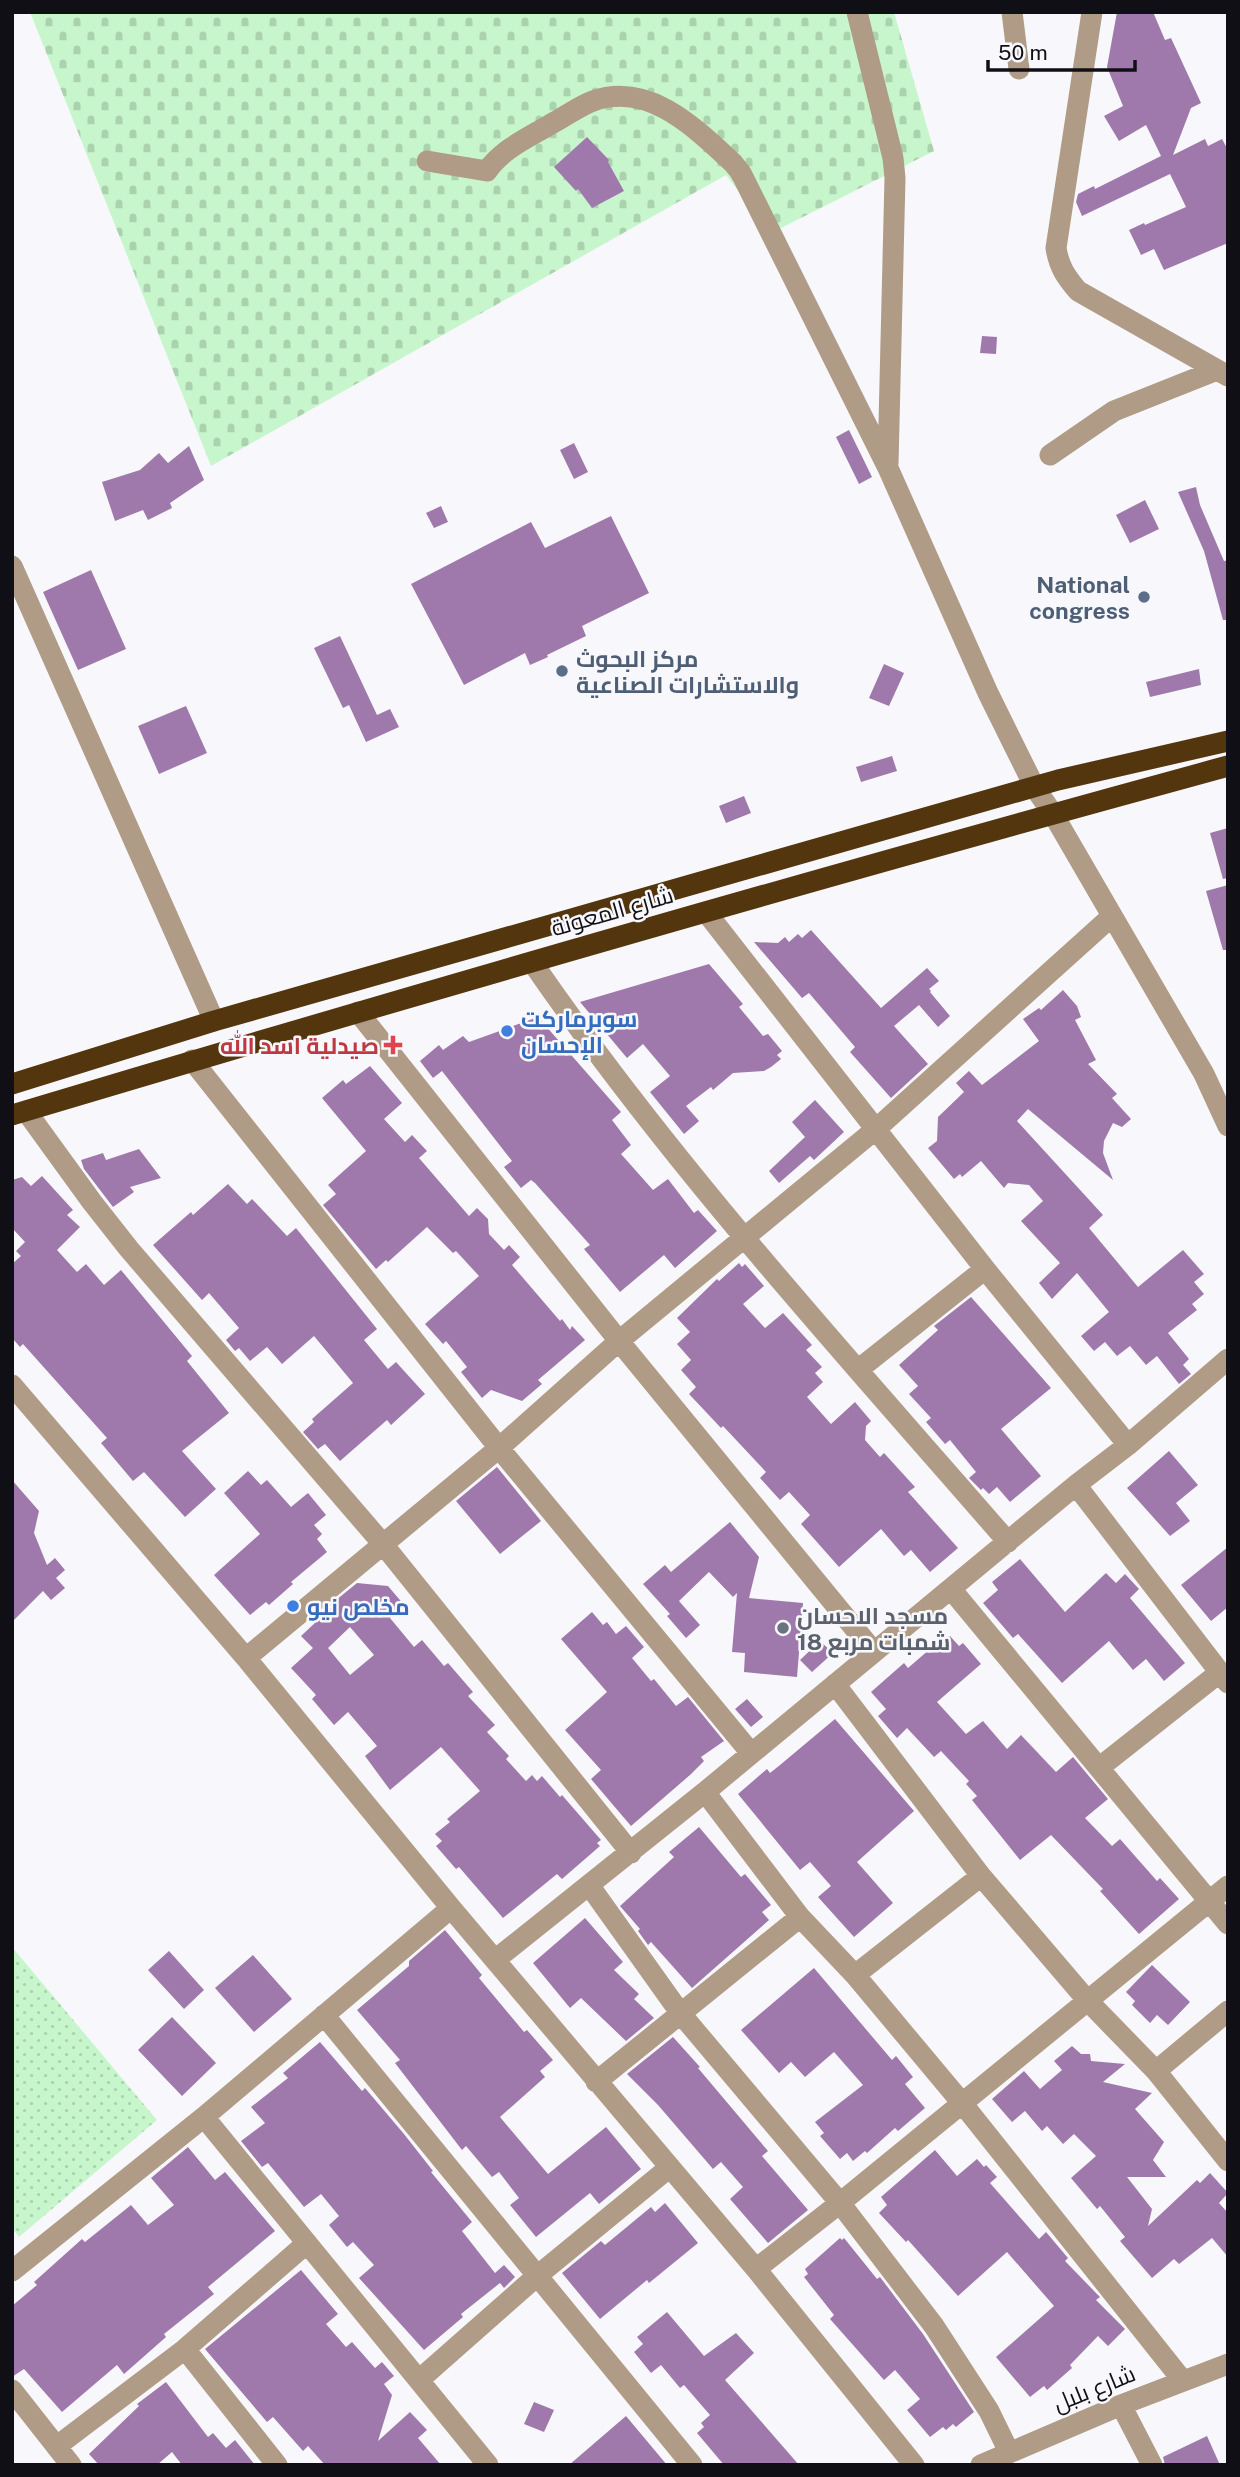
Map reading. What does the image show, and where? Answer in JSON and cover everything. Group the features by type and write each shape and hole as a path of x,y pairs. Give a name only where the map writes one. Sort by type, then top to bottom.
{"highway":[{"name":"شارع المعونة","path":"12,1084 214,1021 1058,780 1228,741"},
{"name":"شارع المعونة","path":"19,1113 192,1060 706,912 1228,766"}],"street":[{"path":"857,12 893,158 895,178 888,468"},
{"path":"1012,12 1019,69"},
{"path":"1092,12 1056,248 1059,265 1078,290 1222,373"},
{"path":"427,161 486,171 495,159 510,148 592,101 630,96 662,105 723,154 741,173 888,468 988,693 1035,788 1053,814 1204,1074 1228,1126"},
{"path":"1050,455 1114,411 1222,373"},
{"path":"12,566 214,1021"},
{"path":"706,912 985,1269 1128,1445"},
{"path":"246,1658 499,1448 619,1341 876,1129 1111,917"},
{"path":"532,962 591,1044 744,1239 1007,1542"},
{"path":"358,1012 619,1341 874,1652"},
{"path":"192,1060 499,1448 751,1753"},
{"path":"19,1113 129,1249 382,1543 631,1853"},
{"path":"859,1369 985,1269"},
{"path":"495,1960 631,1853 1128,1445 1228,1359"},
{"path":"14,1389 246,1658 596,2082 756,2269 914,2465"},
{"path":"1076,1485 1223,1678 1100,1767"},
{"path":"951,1589 1228,1924"},
{"path":"835,1684 981,1876 1087,2000 1157,2071 1228,2161"},
{"path":"705,1792 800,1917 855,1975 962,2103 1183,2381"},
{"path":"855,1975 981,1876"},
{"path":"589,1885 681,2014 840,2203 954,2354 989,2411 1009,2452"},
{"path":"756,2269 1228,1886"},
{"path":"12,2271 204,2117 451,1908"},
{"path":"596,2082 800,1917"},
{"path":"1157,2071 1228,2011"},
{"path":"324,2015 692,2465"},
{"path":"204,2117 488,2465"},
{"path":"419,2380 537,2276 670,2167"},
{"path":"12,2390 63,2458 307,2243"},
{"path":"185,2349 277,2465"},
{"name":"شارع بلبل","path":"981,2465 1121,2405 1228,2364"},
{"path":"1121,2405 1152,2465"}],"green space":[{"path":"30,12 894,12 934,151 771,233 726,175 211,466"},
{"path":"12,1947 157,2120 19,2237 12,2228"}],"building":[{"path":"1117,12 1153,12 1165,40 1171,38 1201,103 1191,108 1173,155 1205,139 1208,146 1222,139 1228,150 1228,243 1164,270 1154,249 1141,255 1129,230 1186,207 1170,174 1082,216 1076,202 1078,194 1094,186 1095,189 1161,156 1146,125 1119,141 1104,116 1123,106 1107,67"},
{"path":"587,137 609,160 624,191 592,208 578,189 576,191 554,167"},
{"path":"982,336 997,337 996,354 980,353"},
{"path":"849,430 872,477 859,484 836,437"},
{"path":"574,443 588,472 574,479 560,450"},
{"path":"189,446 204,480 170,503 172,508 148,520 143,510 115,521 102,482 140,470 159,453 168,463"},
{"path":"1196,487 1200,505 1224,561 1228,560 1228,620 1223,620 1204,551 1178,492"},
{"path":"1145,500 1159,529 1130,543 1116,515"},
{"path":"441,506 448,522 434,528 426,513"},
{"path":"611,516 649,593 582,626 586,636 547,655 548,657 530,665 525,653 464,685 411,584 531,522 545,548"},
{"path":"91,570 126,649 78,670 43,592"},
{"path":"340,636 377,715 390,709 399,727 366,742 349,705 343,708 314,648"},
{"path":"884,664 904,673 889,706 869,698"},
{"path":"1199,669 1201,685 1150,697 1146,682"},
{"path":"186,706 207,753 159,774 138,726"},
{"path":"892,756 897,771 861,782 856,767"},
{"path":"744,796 751,813 726,823 719,806"},
{"path":"1228,828 1228,878 1223,879 1210,833"},
{"path":"1228,885 1228,950 1223,950 1206,891"},
{"path":"811,930 881,1008 927,968 939,981 929,989 950,1016 938,1027 919,1005 894,1026 928,1064 891,1098 850,1052 855,1047 809,993 802,998 754,942 778,943 785,937 789,942 798,934 802,938"},
{"path":"709,964 743,1004 739,1007 763,1036 768,1034 782,1051 777,1055 781,1059 764,1071 733,1073 713,1090 711,1087 686,1106 699,1121 684,1134 650,1092 670,1076 643,1044 627,1058 580,1002"},
{"path":"1063,990 1077,1006 1081,1017 1075,1020 1096,1060 1088,1064 1117,1094 1112,1098 1131,1119 1122,1127 1113,1123 1104,1141 1103,1153 1113,1180 1028,1109 1017,1121 1103,1215 1089,1228 1138,1287 1183,1250 1204,1274 1194,1282 1204,1294 1192,1304 1197,1310 1168,1333 1189,1359 1183,1365 1191,1374 1179,1384 1157,1356 1146,1365 1130,1346 1117,1356 1105,1342 1094,1351 1081,1336 1109,1312 1077,1273 1052,1299 1039,1283 1060,1263 1021,1221 1043,1201 1029,1185 1008,1183 1004,1188 981,1161 962,1177 960,1174 954,1179 928,1148 937,1141 938,1117 964,1092 956,1083 969,1071 982,1085 1039,1041 1023,1019 1039,1008 1041,1010"},
{"path":"538,1017 621,1112 612,1120 631,1145 621,1154 653,1190 668,1179 694,1213 698,1210 717,1231 675,1268 664,1255 620,1292 584,1249 590,1245 535,1183 531,1180 521,1188 504,1167 512,1161 442,1071 433,1078 420,1061 439,1045 443,1050 463,1036 469,1042"},
{"path":"370,1066 402,1103 384,1119 405,1142 412,1135 427,1151 419,1158 469,1216 477,1208 488,1219 489,1234 504,1250 509,1245 520,1257 512,1265 560,1321 562,1319 570,1330 572,1326 585,1340 538,1380 542,1384 522,1401 491,1390 482,1398 461,1372 467,1367 446,1341 443,1344 425,1324 479,1276 456,1251 453,1253 427,1227 388,1262 386,1260 376,1269 323,1205 336,1194 328,1185 366,1151 322,1098 343,1080 346,1084"},
{"path":"815,1100 844,1132 814,1160 810,1156 779,1183 769,1171 805,1137 792,1122"},
{"path":"139,1149 161,1178 130,1187 134,1192 113,1207 84,1169 81,1160 103,1153 106,1160"},
{"path":"42,1176 73,1210 67,1215 80,1227 57,1250 77,1272 86,1264 104,1285 121,1270 192,1356 187,1361 229,1413 182,1451 216,1489 185,1517 144,1472 133,1481 101,1443 107,1438 23,1344 20,1347 12,1338 12,1264 21,1256 16,1251 25,1242 12,1228 12,1180 22,1177 31,1186"},
{"path":"228,1184 247,1204 252,1199 287,1236 296,1228 377,1329 364,1340 388,1369 396,1362 425,1394 391,1425 387,1420 340,1461 325,1444 318,1449 303,1432 314,1422 312,1419 353,1383 314,1336 282,1364 267,1347 250,1361 239,1348 235,1351 226,1340 239,1328 209,1293 202,1300 153,1245"},
{"path":"739,1263 742,1267 745,1264 764,1286 743,1304 765,1328 783,1313 812,1345 806,1350 822,1367 815,1373 823,1382 807,1397 831,1424 855,1402 871,1421 866,1426 865,1440 880,1457 884,1453 915,1487 908,1492 958,1548 930,1572 911,1550 904,1556 881,1529 839,1567 801,1524 810,1515 789,1492 780,1500 760,1478 766,1472 689,1394 696,1387 681,1370 691,1360 677,1344 690,1332 677,1318 717,1279 719,1281"},
{"path":"971,1297 1051,1388 1001,1429 1041,1476 1010,1502 997,1487 989,1494 969,1478 976,1472 950,1440 945,1444 926,1422 931,1418 909,1394 918,1386 899,1365 938,1330 934,1326"},
{"path":"1169,1451 1198,1485 1176,1503 1190,1521 1170,1536 1127,1488"},
{"path":"497,1467 541,1521 500,1554 456,1501"},
{"path":"248,1471 261,1485 267,1480 291,1507 308,1493 326,1515 314,1525 322,1534 317,1539 327,1552 291,1582 293,1584 269,1605 266,1602 250,1615 214,1575 260,1534 224,1493"},
{"path":"12,1480 39,1511 34,1533 47,1565 55,1558 65,1570 56,1578 65,1588 51,1600 43,1591 12,1622"},
{"path":"730,1522 759,1557 749,1598 803,1603 797,1677 744,1672 745,1653 732,1652 737,1593 733,1597 709,1572 679,1601 700,1625 686,1638 667,1616 670,1614 643,1584 665,1565 671,1572"},
{"path":"1228,1547 1228,1607 1211,1621 1181,1585"},
{"path":"1020,1559 1065,1612 1106,1573 1116,1583 1125,1574 1139,1589 1130,1598 1185,1663 1164,1681 1146,1659 1133,1670 1109,1641 1062,1683 1018,1634 1013,1638 983,1603 998,1590 992,1582"},
{"path":"357,1583 388,1586 405,1606 390,1618 414,1647 422,1640 444,1666 448,1663 473,1692 468,1696 495,1725 487,1732 509,1756 506,1759 526,1781 532,1775 537,1781 542,1776 601,1840 597,1843 600,1846 562,1879 557,1874 503,1918 459,1867 456,1869 436,1846 442,1841 435,1834 450,1822 447,1819 480,1791 441,1747 390,1790 365,1756 377,1746 348,1712 334,1725 312,1699 316,1695 291,1668 313,1648 301,1636 332,1607 330,1605","holes":["350,1627 374,1655 350,1675 328,1648"]},
{"path":"592,1612 603,1625 607,1622 616,1634 626,1626 644,1647 632,1658 651,1681 654,1679 676,1706 688,1697 724,1741 701,1757 704,1761 690,1775 631,1826 591,1779 601,1770 565,1730 607,1692 561,1639"},
{"path":"945,1636 950,1636 959,1646 963,1643 981,1664 937,1702 966,1734 983,1721 1007,1749 1021,1735 1056,1772 1073,1757 1108,1799 1085,1818 1112,1846 1120,1839 1157,1881 1160,1878 1179,1899 1139,1934 1100,1891 1103,1889 1051,1835 1020,1860 972,1800 977,1796 966,1784 969,1781 941,1751 934,1757 907,1728 897,1738 878,1716 886,1709 871,1692 904,1663 908,1668"},
{"path":"820,1641 833,1653 812,1672 800,1660"},
{"path":"747,1699 763,1717 751,1727 735,1709"},
{"path":"835,1719 914,1811 857,1862 893,1903 854,1937 818,1897 831,1886 810,1862 800,1870 738,1794 767,1769 770,1773"},
{"path":"699,1827 741,1877 745,1874 771,1905 762,1912 769,1920 692,1988 651,1942 648,1945 638,1931 640,1929 620,1906 674,1857 669,1852"},
{"path":"585,1918 623,1962 614,1970 639,1994 634,1999 654,2018 626,2041 581,1998 570,2008 533,1963"},
{"path":"445,1930 482,1975 479,1978 524,2032 527,2030 553,2060 540,2071 545,2077 500,2117 548,2174 606,2127 641,2169 599,2204 590,2193 536,2237 510,2205 519,2198 499,2172 492,2177 466,2146 462,2150 395,2063 400,2060 357,2010 409,1966 409,1961"},
{"path":"169,1951 204,1990 184,2009 148,1970"},
{"path":"253,1955 292,1999 254,2032 215,1988"},
{"path":"1152,1965 1190,2002 1168,2025 1157,2015 1150,2023 1132,2005 1135,2001 1126,1992"},
{"path":"814,1968 892,2060 896,2056 913,2077 905,2084 925,2108 898,2131 895,2128 867,2153 865,2151 853,2161 847,2153 840,2159 820,2136 824,2133 815,2122 863,2085 834,2052 805,2077 791,2062 779,2073 741,2030"},
{"path":"172,2017 216,2063 182,2096 138,2050"},
{"path":"673,2037 768,2151 762,2156 808,2210 768,2243 730,2199 743,2187 721,2162 713,2169 658,2105 627,2074"},
{"path":"320,2042 362,2091 365,2088 404,2134 472,2222 462,2231 495,2273 504,2265 515,2277 504,2288 500,2283 461,2314 463,2317 424,2350 359,2278 374,2265 353,2242 347,2247 329,2225 339,2216 321,2194 304,2207 268,2163 262,2167 241,2141 265,2123 251,2107 288,2078 283,2073"},
{"path":"1072,2046 1081,2054 1090,2054 1091,2061 1125,2064 1103,2082 1152,2093 1135,2109 1164,2142 1153,2160 1166,2177 1127,2177 1152,2209 1148,2226 1197,2180 1200,2183 1210,2173 1228,2193 1219,2203 1228,2213 1228,2257 1212,2238 1179,2264 1174,2259 1152,2278 1120,2241 1125,2237 1100,2206 1097,2209 1071,2178 1096,2156 1074,2134 1063,2144 1047,2126 1042,2131 1025,2111 1012,2122 992,2099 1024,2071 1040,2089 1062,2070 1054,2061"},
{"path":"188,2147 215,2180 225,2172 275,2231 208,2287 214,2294 164,2334 166,2337 124,2374 117,2365 62,2412 24,2369 12,2377 12,2306 37,2285 34,2282 82,2239 85,2242 131,2205 148,2225 174,2205 151,2178"},
{"path":"935,2150 957,2176 977,2159 984,2167 986,2165 997,2177 990,2183 1039,2239 1046,2232 1068,2258 1065,2261 1100,2297 1096,2300 1125,2329 1108,2346 1098,2336 1070,2365 1072,2368 1047,2390 1044,2386 1030,2397 996,2357 1054,2306 1007,2252 958,2296 908,2240 906,2242 879,2213 887,2205 881,2197"},
{"path":"665,2203 698,2243 600,2319 562,2273 601,2241 605,2245 651,2207 655,2212"},
{"path":"840,2238 844,2238 877,2279 880,2277 923,2334 974,2412 956,2427 953,2424 946,2430 943,2427 930,2437 907,2410 920,2399 895,2370 884,2380 830,2319 834,2315 804,2277 808,2274 805,2269"},
{"path":"301,2270 338,2314 326,2324 346,2347 352,2342 375,2368 382,2362 394,2376 384,2384 392,2395 378,2441 410,2412 427,2430 418,2438 441,2465 325,2465 308,2446 303,2451 273,2417 267,2422 205,2349"},
{"path":"667,2312 704,2356 736,2333 754,2353 725,2380 799,2465 724,2465 697,2433 704,2427 701,2423 710,2415 684,2385 680,2388 661,2365 651,2373 634,2352 643,2344 637,2337"},
{"path":"166,2382 208,2437 213,2433 226,2448 235,2440 255,2465 182,2465 172,2452 157,2465 99,2465 89,2454 139,2406 137,2404"},
{"path":"534,2402 554,2410 544,2432 524,2424"},
{"path":"626,2416 667,2465 569,2465"},
{"path":"1207,2436 1220,2465 1165,2465 1163,2457"}],"place":[{"name":"National congress","path":"1144,597"},
{"name":"مركز البحوث والاستشارات الصناعية","path":"562,671"},
{"name":"سوبرماركت الإحسان","path":"507,1031"},
{"name":"صيدلية اسد الله","path":"393,1045"},
{"name":"مخلص نيو","path":"293,1606"},
{"name":"مسجد الاحسان شمبات مربع 18","path":"783,1628"}]}
